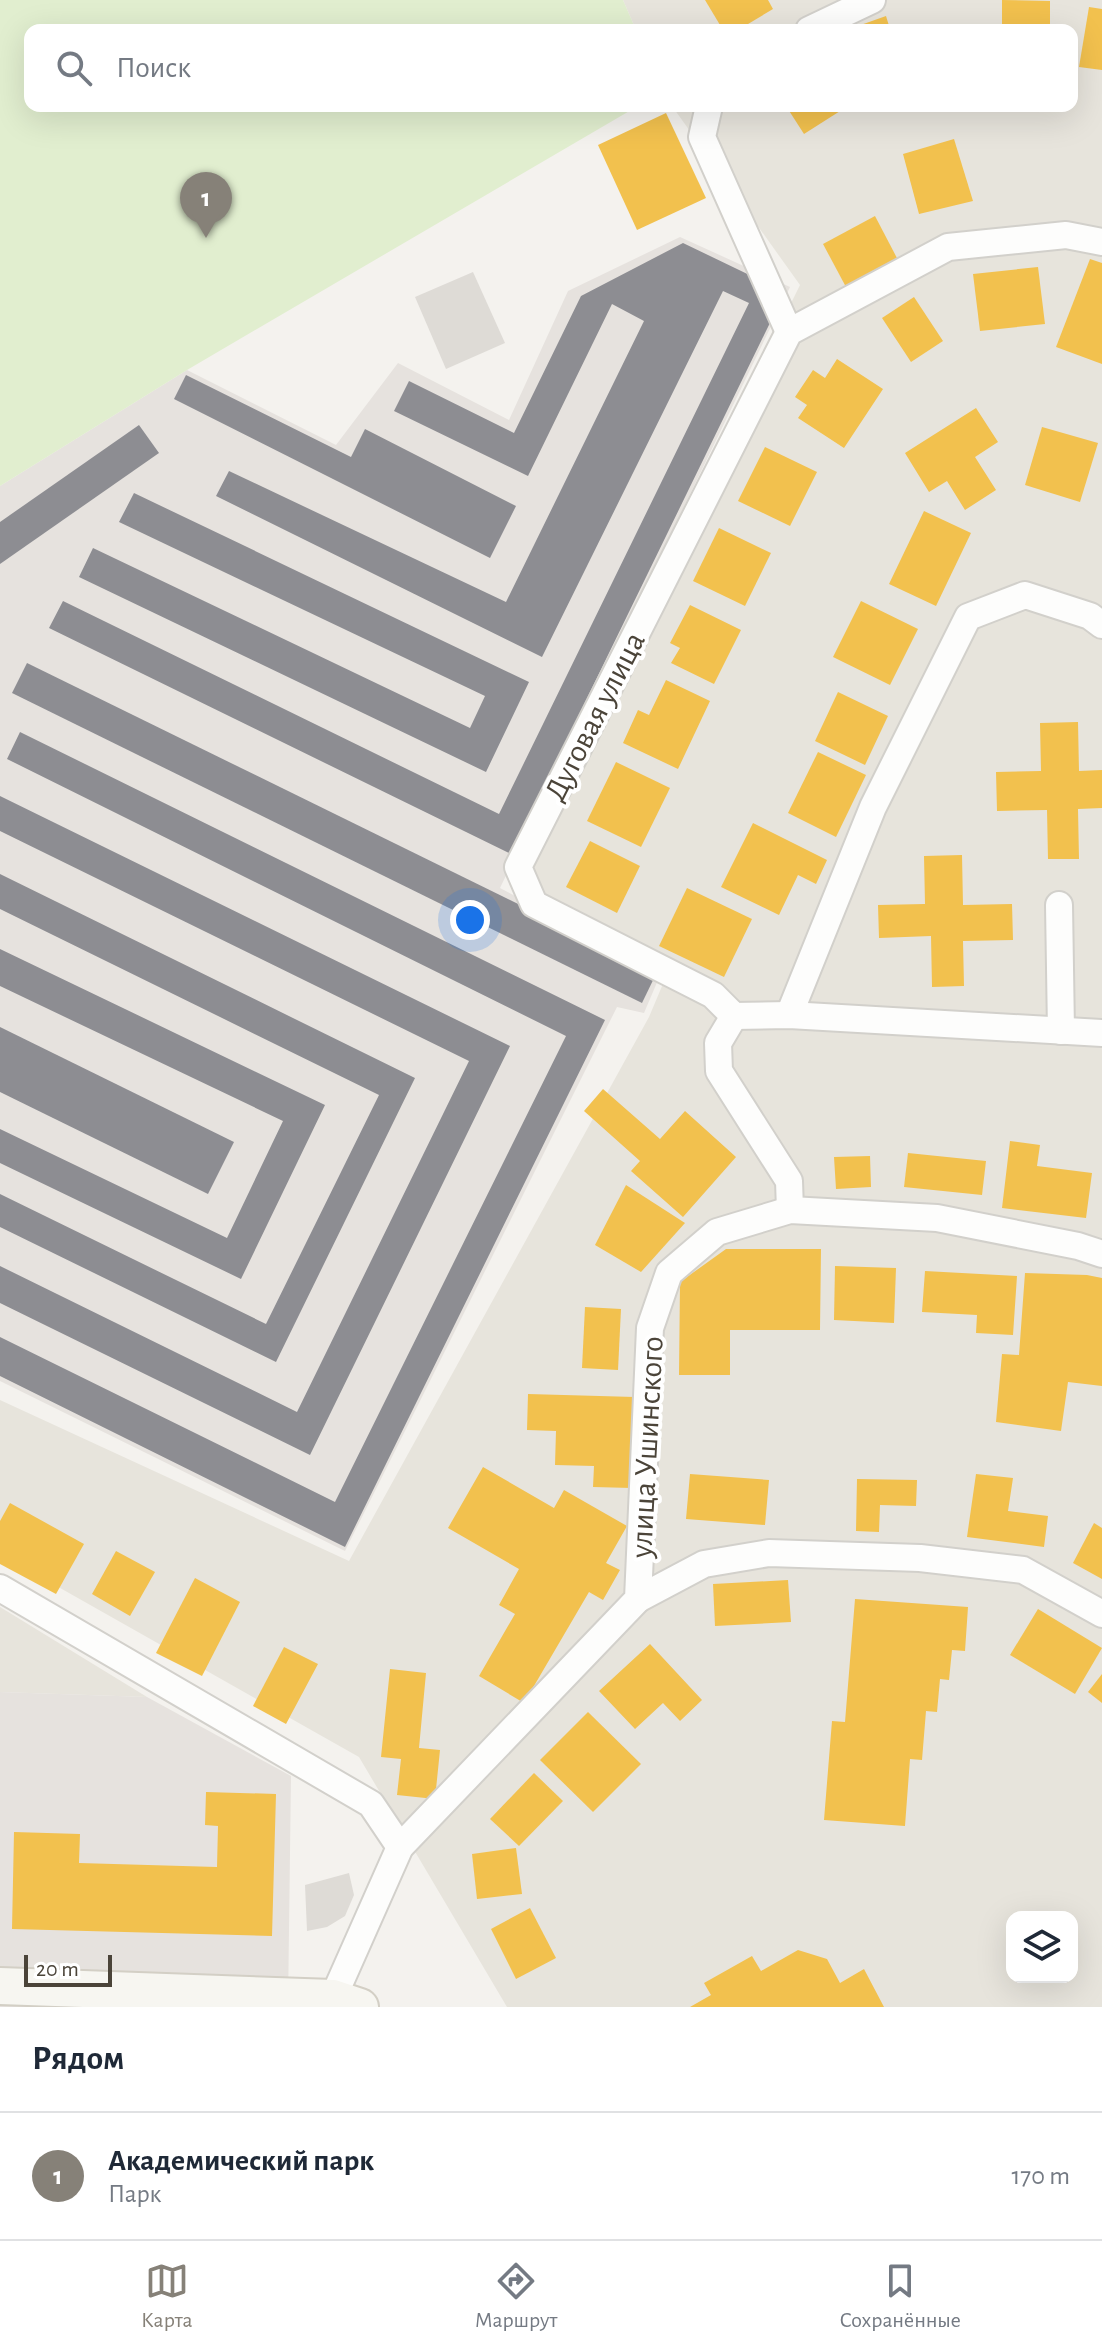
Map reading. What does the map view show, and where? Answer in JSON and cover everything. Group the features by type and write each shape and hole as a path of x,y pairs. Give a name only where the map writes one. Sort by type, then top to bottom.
{"main road":[{"path":"0,1986 346,2002"}],"street":[{"path":"822,24 872,0"},
{"path":"708,112 702,137 789,332 948,247 1066,235 1102,242"},
{"name":"Дуговая улица","path":"734,1016 713,995 534,904 518,867 789,332"},
{"path":"789,1015 873,807 968,617 1025,595 1090,616 1102,625"},
{"path":"1059,905 1061,1031"},
{"path":"790,1210 789,1181 719,1071 718,1043 734,1016 789,1015 1102,1033"},
{"name":"улица Ушинского","path":"638,1599 650,1328 669,1273 717,1232 790,1210 937,1218 1078,1246 1102,1254"},
{"name":"улица Ушинского","path":"346,2002 400,1847 638,1599 704,1564 769,1553 920,1558 1023,1570 1102,1614"},
{"path":"0,1588 371,1804 400,1847"}],"shaded area":[{"path":"623,0 1102,0 1102,2007 507,2007 359,1757 0,1554 0,1400 349,1561 649,1017 673,960 508,877 800,285 676,112 1078,112 1078,24 633,24"},
{"path":"680,237 790,287 500,888 661,973 644,1013 617,1007 345,1551 0,1381 0,486 187,370 336,445 398,363 509,420 568,291"},
{"path":"0,1607 147,1697 0,1692"},
{"path":"0,1692 147,1697 291,1776 288,2007 0,2007"}],"green space":[{"path":"0,0 623,0 633,24 24,24 24,112 628,112 187,370 0,486"}],"building: Жильё":[{"path":"705,0 768,0 773,9 748,24 719,24"},
{"path":"1002,0 1050,1 1050,24 1002,24"},
{"path":"1089,7 1102,9 1102,70 1079,67"},
{"path":"886,16 888,24 863,24"},
{"path":"790,112 839,112 804,134"},
{"path":"666,113 706,198 637,230 598,145"},
{"path":"954,139 973,201 919,214 903,154"},
{"path":"875,216 898,260 846,287 823,244"},
{"path":"1090,259 1102,263 1102,364 1056,347"},
{"path":"1038,267 1045,324 980,331 973,274"},
{"path":"914,297 943,341 911,362 882,318"},
{"path":"837,359 883,389 844,448 798,418 807,405 795,397 813,370 825,378"},
{"path":"976,408 998,442 975,457 996,490 965,510 947,481 929,492 905,453"},
{"path":"1042,427 1098,443 1080,502 1025,485"},
{"path":"765,447 817,472 790,526 738,501"},
{"path":"924,511 971,533 936,606 889,584"},
{"path":"719,528 771,553 745,606 693,581"},
{"path":"861,601 918,629 890,685 833,657"},
{"path":"690,605 741,630 714,684 671,663 680,648 670,643"},
{"path":"666,680 710,701 678,769 623,743 638,710 649,715"},
{"path":"838,692 888,716 865,765 815,741"},
{"path":"1078,722 1079,771 1102,770 1102,808 1078,809 1079,859 1048,859 1047,810 997,811 996,772 1041,771 1040,723"},
{"path":"818,752 866,775 836,837 788,813"},
{"path":"616,762 670,788 641,847 587,821"},
{"path":"753,823 827,860 816,884 798,875 779,915 721,887"},
{"path":"590,841 640,866 617,913 566,887"},
{"path":"962,855 963,905 1012,904 1013,940 963,941 964,986 932,987 931,936 879,938 878,905 925,904 924,856"},
{"path":"687,888 752,919 724,977 659,946"},
{"path":"603,1089 660,1139 685,1111 736,1157 683,1217 631,1171 640,1161 584,1111"},
{"path":"1010,1141 1040,1145 1037,1166 1092,1173 1086,1218 1002,1208"},
{"path":"908,1153 986,1161 982,1195 904,1187"},
{"path":"870,1156 871,1187 836,1189 834,1157"},
{"path":"626,1185 685,1223 641,1272 595,1245"},
{"path":"726,1249 821,1249 820,1330 730,1330 730,1375 679,1375 680,1282"},
{"path":"835,1266 896,1268 894,1323 834,1320"},
{"path":"925,1271 1017,1276 1013,1335 976,1333 977,1315 922,1312"},
{"path":"1025,1273 1102,1278 1102,1386 1068,1382 1061,1431 996,1422 1002,1354 1019,1355"},
{"path":"585,1307 621,1309 618,1370 582,1368"},
{"path":"528,1394 635,1397 632,1488 593,1487 594,1466 555,1465 556,1431 527,1430"},
{"path":"483,1467 554,1508 564,1490 627,1526 606,1563 620,1570 603,1600 589,1592 524,1703 479,1676 515,1614 499,1605 519,1569 448,1528"},
{"path":"690,1474 769,1480 765,1525 686,1519"},
{"path":"976,1474 1013,1478 1008,1511 1048,1516 1044,1547 967,1537"},
{"path":"857,1479 917,1480 916,1506 880,1505 879,1532 856,1531"},
{"path":"10,1503 84,1544 56,1594 0,1564 0,1521"},
{"path":"1094,1523 1102,1528 1102,1579 1073,1563"},
{"path":"116,1551 155,1572 130,1616 92,1594"},
{"path":"195,1578 240,1602 202,1676 156,1653"},
{"path":"788,1580 791,1622 715,1626 713,1584"},
{"path":"855,1599 968,1607 965,1651 952,1650 949,1680 940,1679 937,1712 926,1711 922,1760 910,1759 905,1826 824,1820 832,1721 845,1722"},
{"path":"1038,1609 1102,1648 1075,1694 1010,1655"},
{"path":"650,1644 702,1700 680,1721 663,1703 635,1729 599,1691"},
{"path":"284,1647 318,1664 286,1724 253,1706"},
{"path":"390,1669 426,1673 419,1748 440,1750 435,1799 397,1795 401,1759 381,1757"},
{"path":"1102,1674 1102,1703 1088,1692"},
{"path":"588,1712 641,1764 593,1812 540,1760"},
{"path":"534,1773 563,1801 519,1846 490,1819"},
{"path":"206,1792 276,1794 272,1936 12,1929 14,1832 80,1834 79,1863 217,1867 218,1826 205,1825"},
{"path":"516,1848 522,1894 477,1899 472,1854"},
{"path":"530,1908 556,1958 516,1979 491,1929"},
{"path":"798,1950 827,1959 840,1983 864,1969 884,2007 690,2007 711,1995 704,1983 752,1956 761,1971"}],"building: Промзона":[{"path":"683,243 785,292 511,854 49,628 63,601 499,814 749,303 723,291 542,657 216,496 229,471 506,602 644,321 612,304 528,476 394,411 409,381 514,433 581,296"},
{"path":"186,375 351,457 365,429 516,506 490,558 174,399"},
{"path":"139,425 159,453 0,564 0,522"},
{"path":"134,493 529,682 486,772 79,577 93,548 470,728 485,696 119,522"},
{"path":"27,663 657,972 642,1003 12,693"},
{"path":"20,732 605,1020 345,1547 0,1376 0,1337 335,1502 566,1036 7,759"},
{"path":"0,796 510,1046 310,1455 0,1303 0,1266 297,1412 469,1061 0,831"},
{"path":"0,874 415,1078 276,1362 0,1227 0,1194 266,1324 379,1095 0,909"},
{"path":"0,949 325,1105 241,1279 0,1163 0,1129 227,1238 283,1121 0,986"},
{"path":"0,1027 234,1142 208,1194 0,1092"}],"building: Прочее":[{"path":"473,272 505,343 446,369 415,297"},
{"path":"349,1873 354,1895 345,1916 327,1927 307,1931 305,1885"}],"place":[{"name":"Академический парк","path":"206,238"}]}
